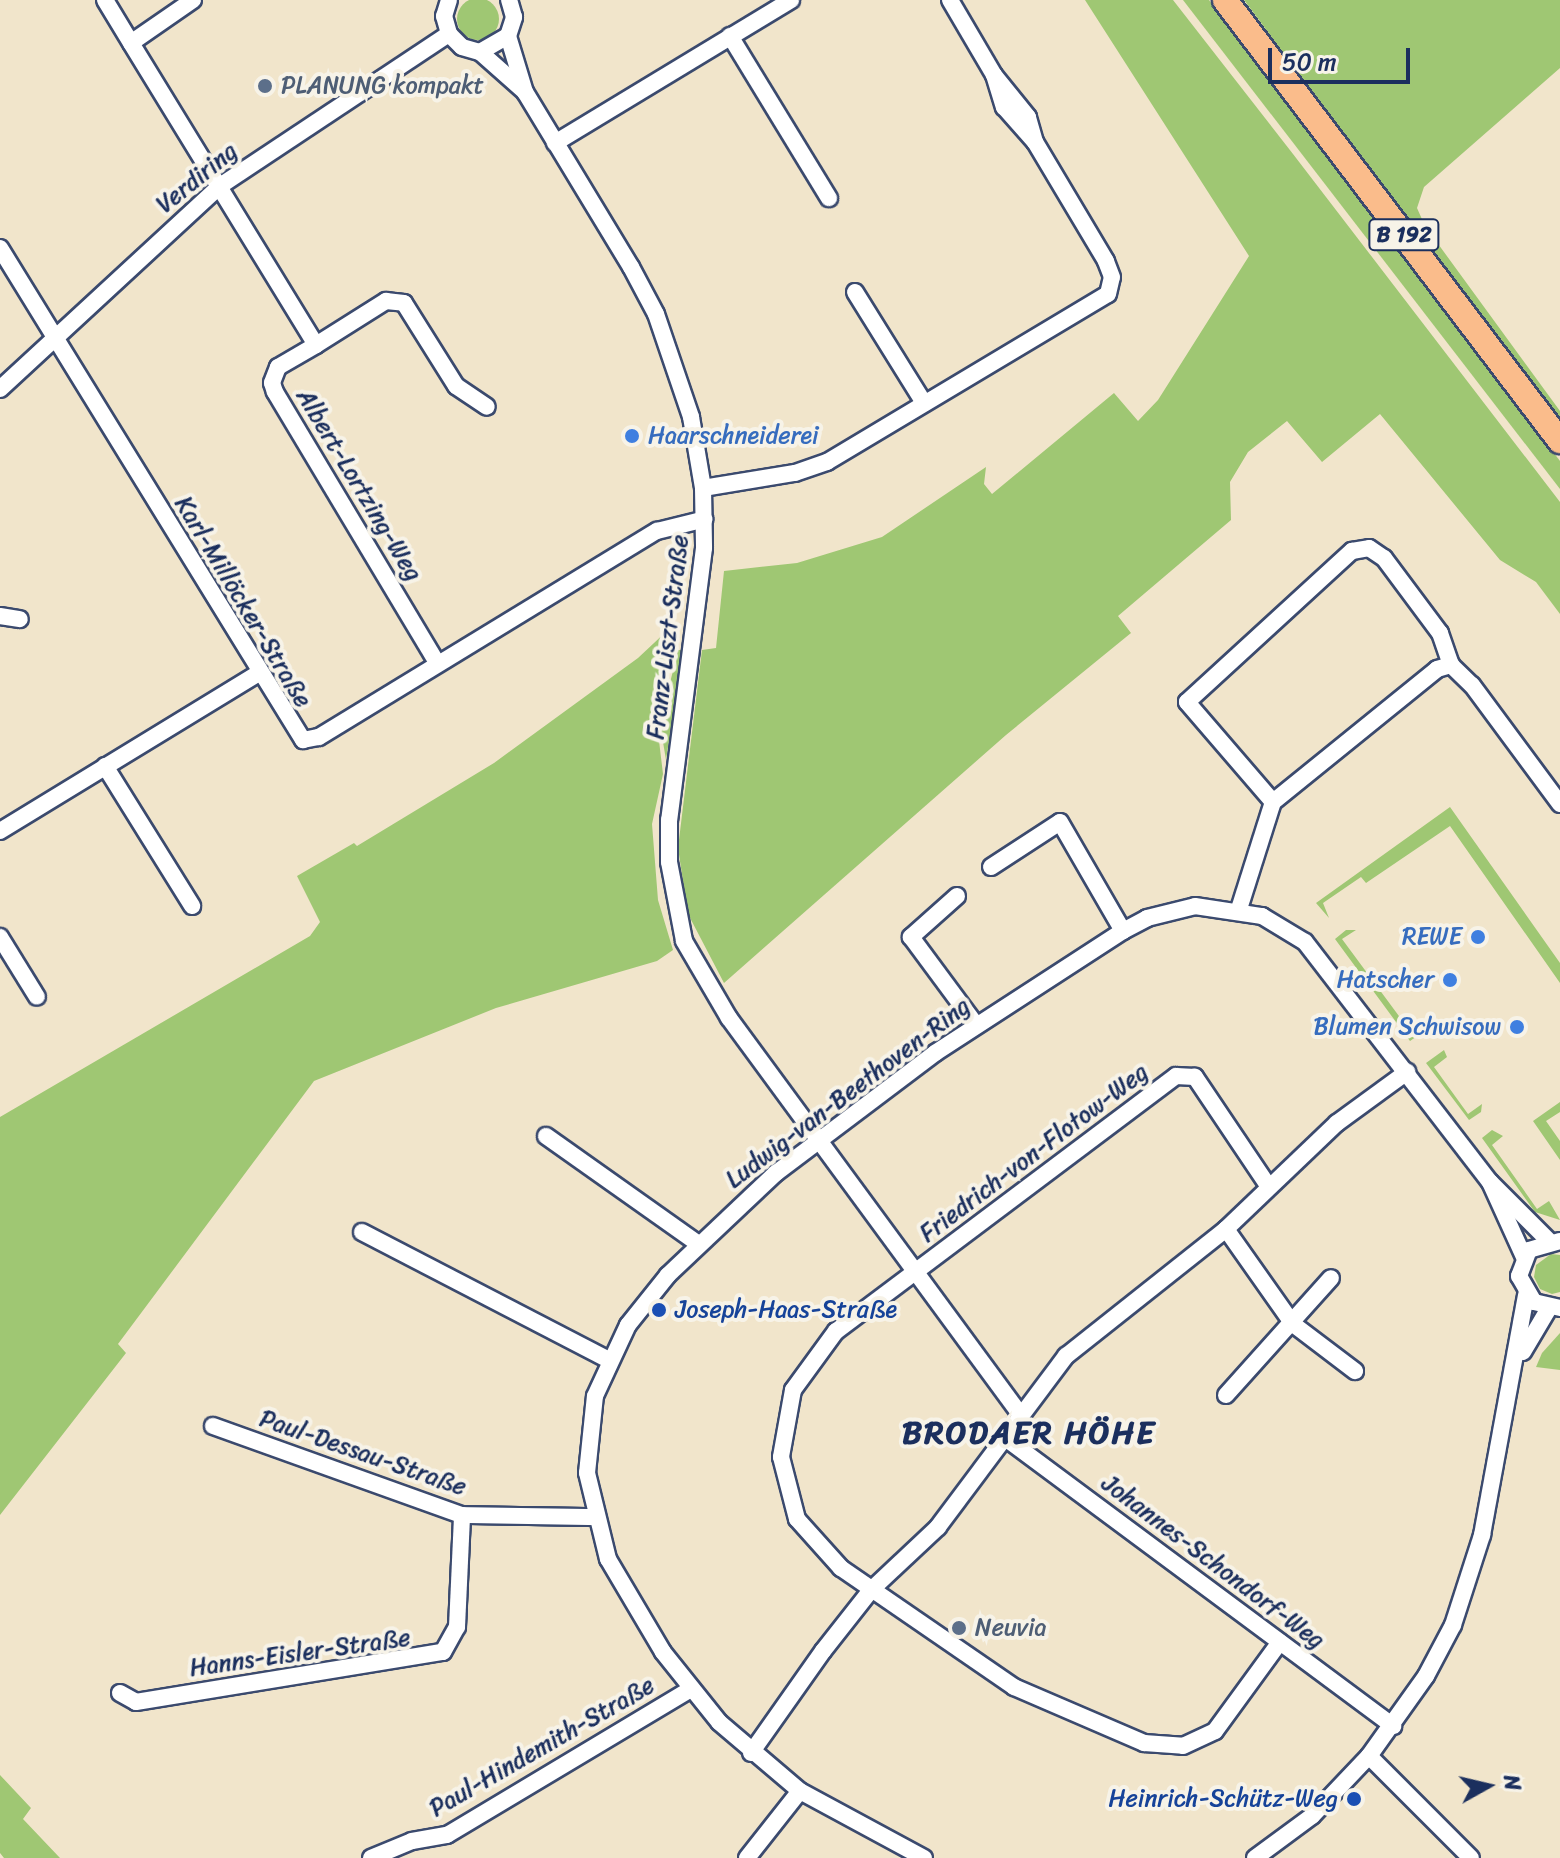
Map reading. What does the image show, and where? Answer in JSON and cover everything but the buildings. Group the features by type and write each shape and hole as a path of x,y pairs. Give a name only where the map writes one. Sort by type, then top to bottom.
{"main road":[{"name":"B 192","path":"1225,0 1560,441"}],"street":[{"path":"105,0 316,345"},
{"path":"131,43 193,0"},
{"path":"449,0 444,16 449,34 462,47 480,52 508,36 514,17 509,0"},
{"path":"555,143 791,0"},
{"path":"703,488 795,473 827,462 1102,302 1111,288 1106,261 1035,142 1018,100 994,75 950,0"},
{"name":"Verdiring","path":"0,389 220,186 449,34"},
{"name":"Franz-Liszt-Straße","path":"508,36 525,92 656,314 684,391 703,488 705,519 699,622 669,820 677,913 704,979 914,1275 1019,1413"},
{"path":"730,36 829,198"},
{"name":"Franz-Liszt-Straße","path":"480,52 525,92"},
{"name":"Karl-Millöcker-Straße","path":"0,248 296,734 310,740 657,531 705,519"},
{"path":"855,292 924,403"},
{"name":"Albert-Lortzing-Weg","path":"437,663 272,383 278,367 386,301 404,303 456,386 487,407"},
{"path":"1273,802 1187,702 1352,551 1369,548 1384,558 1440,633 1451,665 1560,804"},
{"path":"0,616 20,619"},
{"path":"1239,909 1273,802 1420,678 1451,665"},
{"path":"0,831 259,673"},
{"path":"105,766 192,906"},
{"path":"991,867 1060,822 1123,931"},
{"path":"957,896 911,937 976,1025"},
{"name":"Ludwig-van-Beethoven-Ring","path":"924,1858 800,1791 751,1753 691,1689 632,1606 595,1517 587,1473 587,1434 609,1360 628,1325 697,1243 818,1140 976,1025 1123,931 1177,910 1239,909 1305,942 1490,1182 1554,1241 1524,1257"},
{"path":"0,937 37,997"},
{"path":"751,1753 871,1590 938,1527 1019,1413 1066,1356 1226,1229 1337,1123 1407,1072"},
{"name":"Friedrich-von-Flotow-Weg","path":"914,1275 1176,1076 1186,1073 1195,1077 1269,1187"},
{"path":"546,1136 697,1243"},
{"name":"Ludwig-van-Beethoven-Ring","path":"1255,1858 1312,1816 1393,1726 1453,1625 1471,1580 1526,1295 1519,1276 1524,1257 1490,1182"},
{"path":"1226,1229 1293,1324 1355,1371"},
{"path":"362,1232 609,1360"},
{"path":"914,1275 836,1331 811,1359 793,1390 783,1425 781,1457 797,1519 816,1546 871,1590 1014,1687 1164,1747 1192,1744 1215,1731 1280,1642"},
{"path":"1226,1395 1293,1324 1331,1278"},
{"name":"Ludwig-van-Beethoven-Ring","path":"1511,1374 1555,1308 1526,1295"},
{"name":"Paul-Dessau-Straße","path":"213,1426 462,1515 595,1517"},
{"name":"Johannes-Schondorf-Weg","path":"1004,1437 1393,1726"},
{"name":"Hanns-Eisler-Straße","path":"120,1693 136,1702 443,1652 457,1627 462,1515"},
{"name":"Paul-Hindemith-Straße","path":"371,1858 412,1841 447,1835 691,1689"},
{"path":"1369,1756 1471,1858"},
{"path":"747,1858 800,1791"}],"green space":[{"path":"478,-2 493,4 499,19 493,34 478,40 463,34 457,19 463,4"},
{"path":"1085,0 1173,0 1293,154 1560,502 1560,614 1536,582 1500,560 1380,414 1322,462 1287,421 1248,452 1230,482 1231,520 1118,616 1131,633 1006,735 724,983 688,914 678,848 702,650 716,648 724,571 797,563 882,537 986,467 984,484 992,494 1114,393 1138,421 1158,400 1249,256"},
{"path":"1183,0 1209,0 1560,461 1560,489"},
{"path":"1244,0 1560,0 1560,68 1424,187 1417,208 1425,226 1560,411 1560,427"},
{"path":"670,628 671,651 657,724 663,774 652,824 658,900 673,950 657,961 496,1008 314,1081 118,1344 126,1353 0,1515 0,1117 310,936 320,922 297,876 354,843 357,846 494,763 638,658"},
{"path":"678,650 683,650 666,760 660,724"},
{"path":"1450,807 1560,963 1560,983 1450,826 1366,883 1361,877 1323,903 1329,918 1316,903"},
{"path":"1346,930 1356,930 1342,939 1410,1031 1423,1023 1429,1028 1410,1041 1335,939"},
{"path":"1444,1050 1447,1057 1434,1067 1468,1114 1482,1104 1481,1112 1469,1120 1426,1063"},
{"path":"1560,1102 1560,1112 1546,1121 1560,1141 1560,1160 1533,1121"},
{"path":"1492,1130 1503,1136 1492,1145 1537,1209 1549,1201 1560,1220 1535,1212 1482,1138"},
{"path":"1551,1254 1560,1255 1560,1292 1552,1294 1540,1289 1534,1277 1536,1265"},
{"path":"1560,1333 1560,1370 1536,1367 1542,1353"},
{"path":"0,1775 31,1808 23,1819 60,1858 4,1858 0,1853"}],"place":[{"name":"PLANUNG kompakt","path":"265,86"},
{"name":"Haarschneiderei","path":"632,436"},
{"name":"REWE","path":"1478,937"},
{"name":"Hatscher","path":"1450,980"},
{"name":"Blumen Schwisow","path":"1517,1027"},
{"name":"Joseph-Haas-Straße","path":"659,1310"},
{"name":"Neuvia","path":"959,1628"},
{"name":"Heinrich-Schütz-Weg","path":"1354,1799"}],"district":[{"name":"BRODAER HÖHE","path":"1029,1433"}]}
